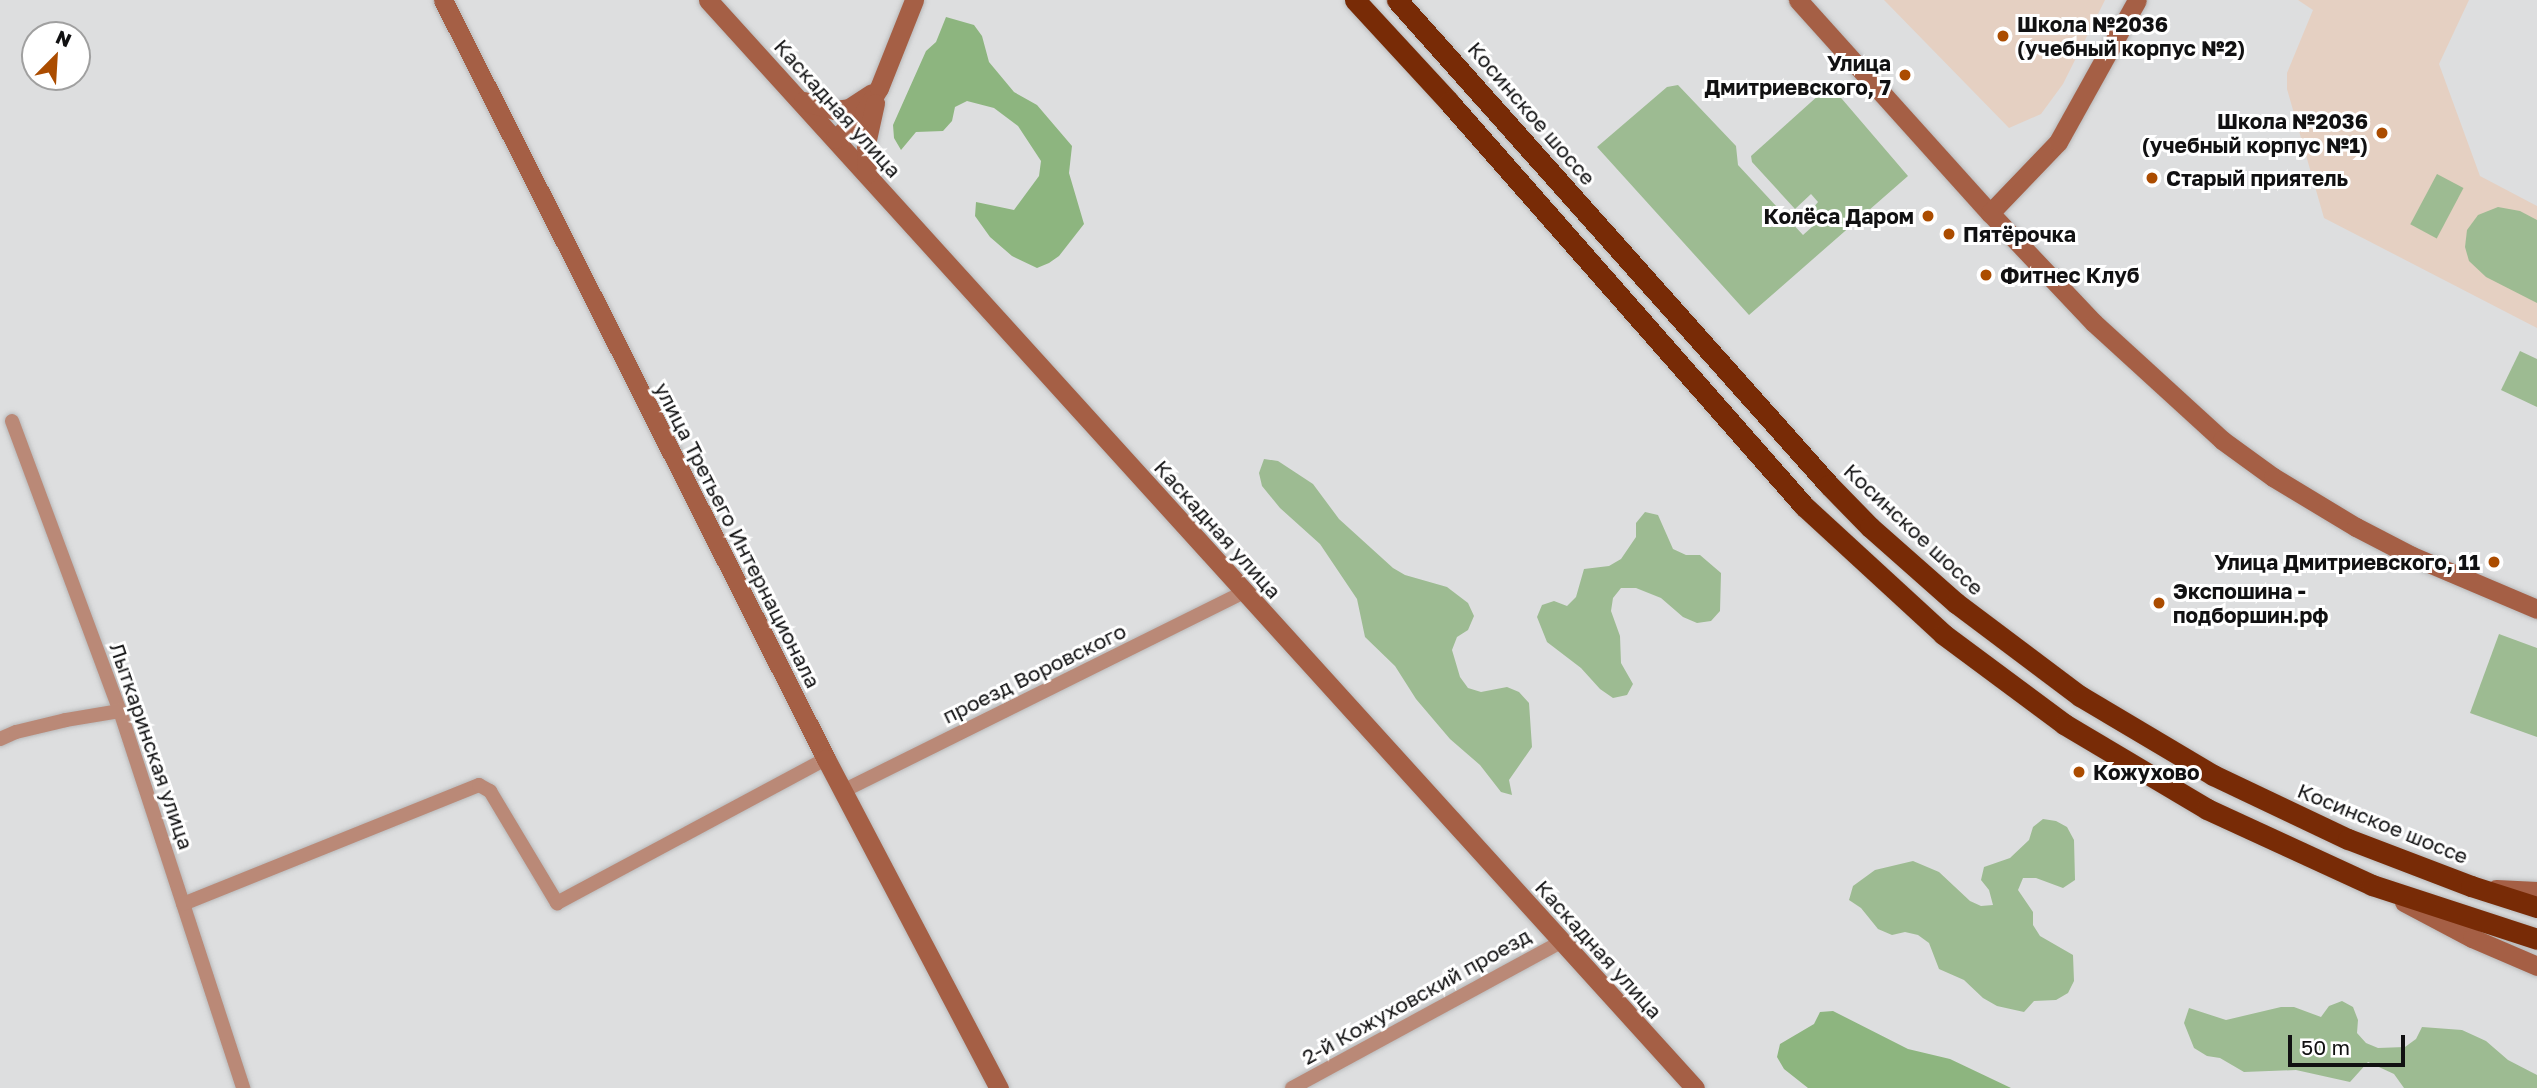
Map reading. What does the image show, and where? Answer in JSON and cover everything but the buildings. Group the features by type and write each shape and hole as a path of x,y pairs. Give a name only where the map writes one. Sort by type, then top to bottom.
{"highway":[{"path":"1355,0 1449,102 1804,506 1943,634 2055,718 2159,783 2262,836 2372,885 2537,939"},
{"name":"Косинское шоссе","path":"1397,0 1829,485 1879,536 1956,603 2080,696 2213,775 2348,839 2471,886 2537,906"}],"street":[{"name":"улица Третьего Интернационала","path":"443,0 826,759 999,1088"},
{"name":"Каскадная улица","path":"709,0 1695,1088"},
{"path":"867,174 867,137 879,89 914,0"},
{"path":"1798,0 1990,213 2139,367 2222,440 2273,477 2412,556 2537,609"},
{"path":"1990,213 2058,142 2137,0"},
{"path":"799,99 818,108 835,110 849,108 879,89"},
{"path":"835,139 864,112 879,89"},
{"name":"Лыткаринская улица","path":"12,421 120,711 243,1088"},
{"name":"проезд Воровского","path":"843,791 1244,592"},
{"path":"0,739 16,732 66,720 120,711"},
{"path":"183,904 479,785 490,791 557,903 826,759"},
{"path":"2372,885 2472,938 2537,966"},
{"path":"2471,886 2537,891"},
{"name":"2-й Кожуховский проезд","path":"1292,1088 1561,942"}],"shaded area":[{"name":"Школа №2036 (учебный корпус №2)","path":"1884,0 2105,0 2063,84 2041,114 2009,128"},
{"name":"Школа №2036 (учебный корпус №1)","path":"2298,0 2469,0 2439,64 2480,176 2537,206 2537,328 2324,218 2287,89 2287,73 2313,10"}],"green space":[{"path":"946,17 974,25 982,36 989,62 1014,92 1037,105 1072,146 1069,173 1084,224 1059,256 1037,268 1012,256 990,237 975,216 976,202 1014,210 1039,176 1041,161 1018,126 994,108 967,101 955,107 952,121 943,131 916,132 901,150 894,138 893,125 926,51 936,42"},
{"path":"1678,85 1736,146 1738,165 1803,235 1822,218 1813,208 1818,202 1811,194 1795,209 1752,162 1751,156 1830,85 1908,176 1749,315 1597,147 1667,87"},
{"path":"2437,174 2463,188 2437,238 2410,224"},
{"path":"2498,207 2520,211 2537,220 2537,303 2486,277 2469,261 2465,247 2467,230 2478,215"},
{"path":"2520,351 2537,359 2537,407 2501,390"},
{"path":"1264,459 1278,461 1313,484 1339,519 1393,568 1405,575 1447,587 1468,603 1474,616 1468,630 1457,637 1452,650 1460,677 1468,688 1481,692 1507,687 1519,692 1529,703 1532,747 1509,780 1512,795 1501,792 1480,765 1450,739 1416,699 1395,666 1365,637 1357,599 1320,544 1280,508 1262,486 1259,473"},
{"path":"1645,512 1658,515 1673,549 1686,555 1700,555 1721,573 1720,611 1711,621 1697,623 1683,617 1661,598 1636,588 1621,588 1613,598 1611,611 1620,636 1621,663 1633,684 1627,695 1613,698 1600,689 1581,668 1547,642 1537,617 1542,605 1554,601 1567,606 1576,597 1584,569 1609,566 1621,559 1636,537 1636,523"},
{"path":"2499,634 2537,648 2537,737 2470,713"},
{"path":"2043,819 2056,821 2067,827 2074,840 2075,880 2063,888 2036,878 2023,878 2018,890 2033,912 2033,925 2040,936 2073,955 2074,981 2068,993 2056,1000 2034,1001 2024,1012 1997,1006 1983,998 1964,980 1939,969 1929,943 1918,935 1905,932 1892,935 1878,929 1861,908 1849,900 1853,886 1875,870 1913,861 1939,872 1970,901 1981,906 1993,905 1989,890 1981,880 1984,867 2010,858 2029,840 2033,827"},
{"path":"2342,1001 2353,1007 2358,1020 2357,1033 2366,1043 2378,1048 2405,1047 2416,1039 2422,1027 2462,1030 2486,1041 2508,1060 2537,1075 2537,1088 2404,1088 2394,1074 2368,1062 2350,1082 2296,1070 2244,1072 2220,1058 2207,1056 2194,1048 2184,1023 2189,1008 2226,1020 2281,1007 2294,1007 2321,1017 2329,1006"},
{"path":"1833,1011 1908,1049 1950,1059 2011,1088 1808,1088 1784,1069 1777,1057 1780,1044 1814,1024 1820,1012"}],"place":[{"name":"Школа №2036 (учебный корпус №2)","path":"2003,36"},
{"name":"Улица Дмитриевского, 7","path":"1905,75"},
{"name":"Школа №2036 (учебный корпус №1)","path":"2382,133"},
{"name":"Старый приятель","path":"2152,178"},
{"name":"Колёса Даром","path":"1928,216"},
{"name":"Пятёрочка","path":"1949,234"},
{"name":"Фитнес Клуб","path":"1986,275"},
{"name":"Улица Дмитриевского, 11","path":"2494,562"},
{"name":"Экспошина - подборшин.рф","path":"2159,603"},
{"name":"Кожухово","path":"2079,772"}]}
